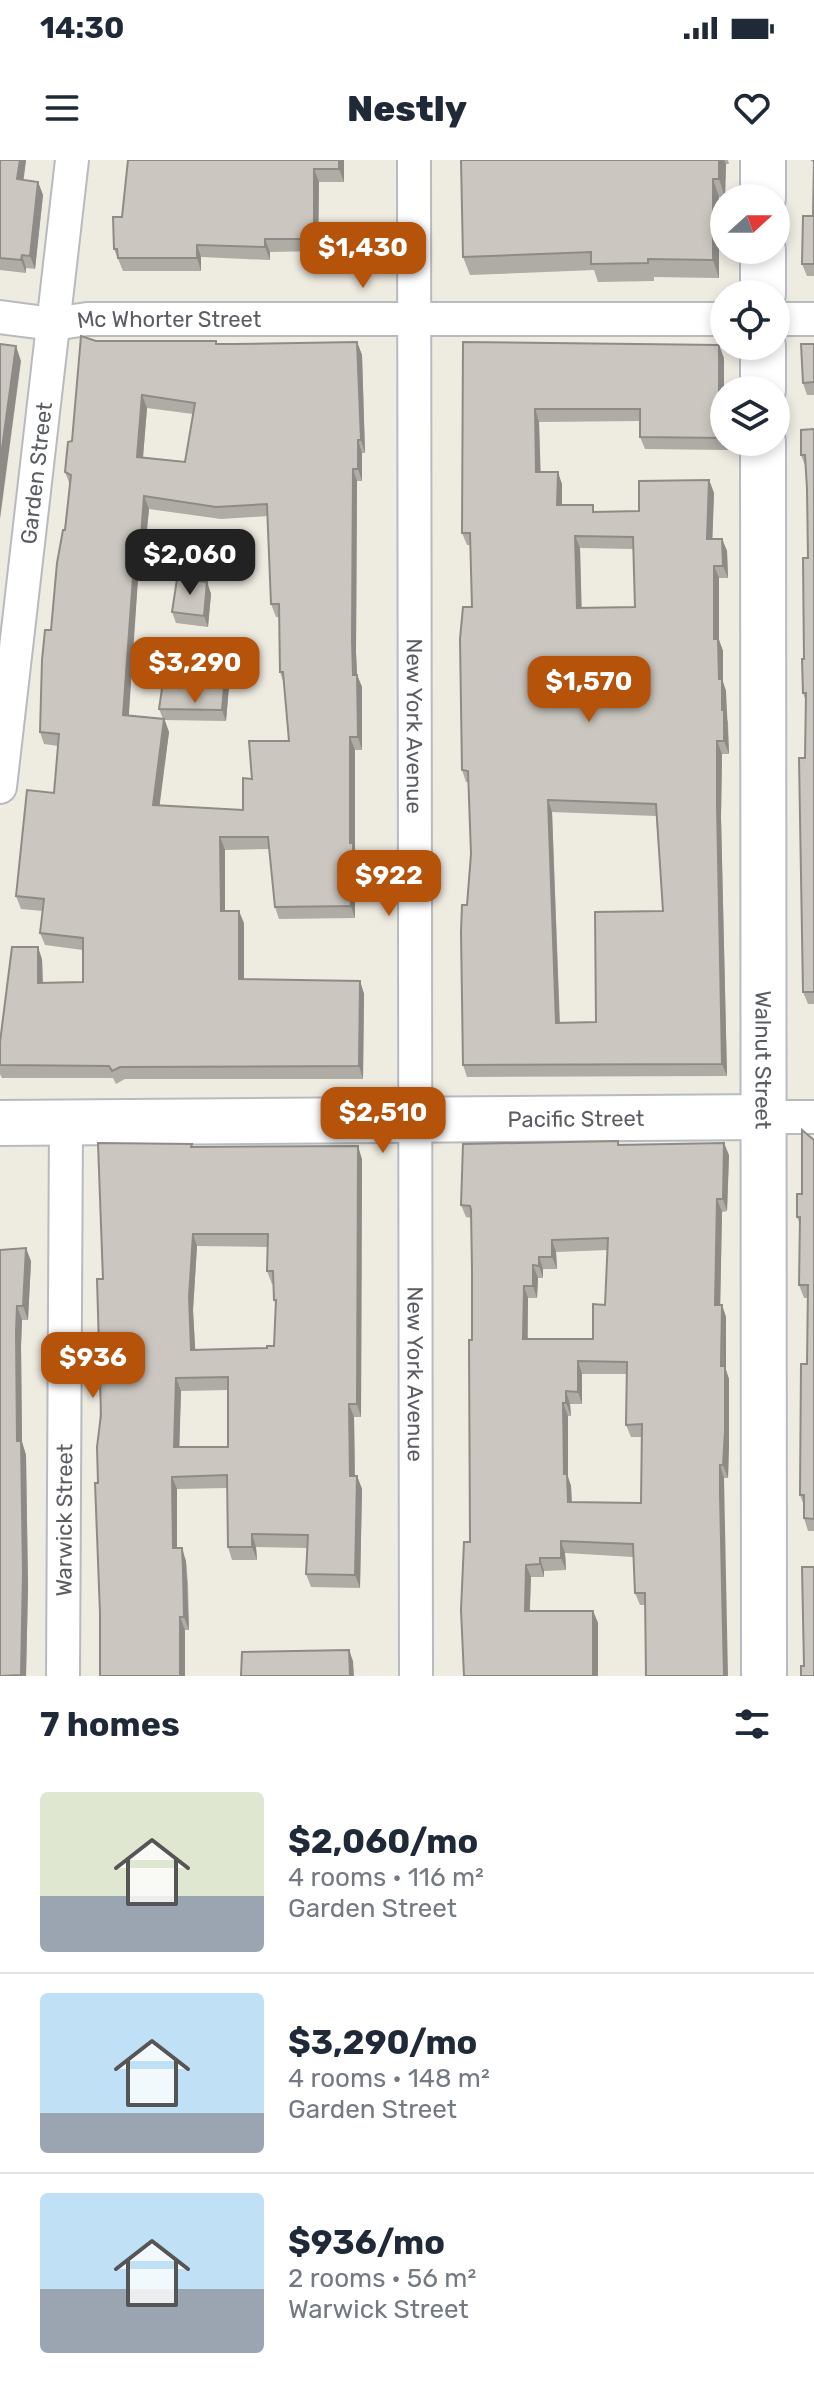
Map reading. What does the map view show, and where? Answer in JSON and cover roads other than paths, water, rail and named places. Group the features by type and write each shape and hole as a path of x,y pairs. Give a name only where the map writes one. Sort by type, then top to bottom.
{"street":[{"name":"Garden Street","path":"0,787 72,160"},
{"name":"New York Avenue","path":"414,160 416,1676"},
{"path":"763,160 763,184"},
{"name":"Mc Whorter Street","path":"0,317 53,324 87,319 710,319"},
{"path":"790,319 814,319"},
{"name":"Walnut Street","path":"763,456 764,1676"},
{"name":"Pacific Street","path":"0,1123 814,1117"},
{"name":"Warwick Street","path":"63,1676 66,1123"}]}
